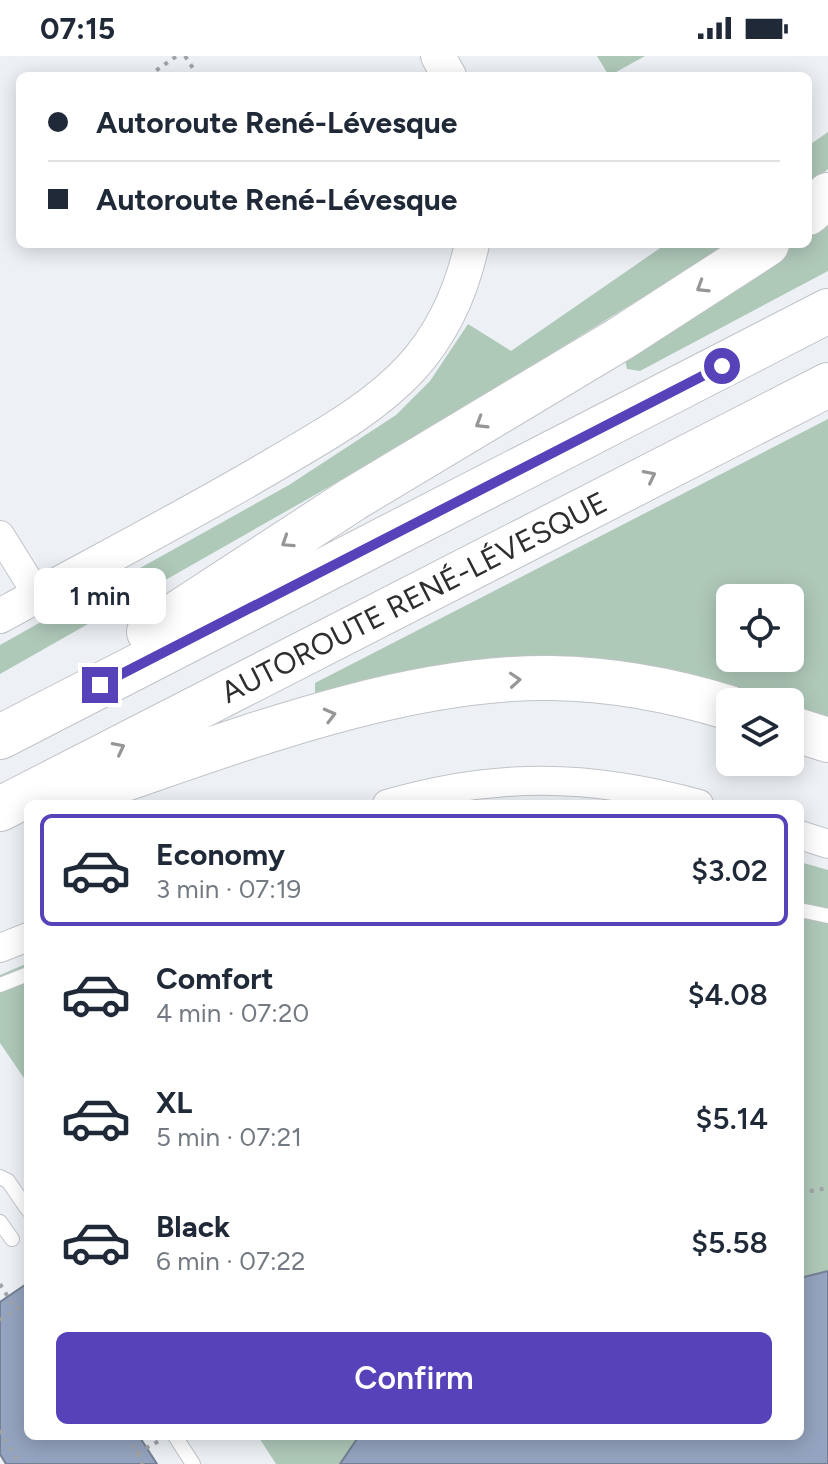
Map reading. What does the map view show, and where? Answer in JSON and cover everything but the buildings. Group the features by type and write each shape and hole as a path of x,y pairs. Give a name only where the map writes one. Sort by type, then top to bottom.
{"highway":[{"path":"812,209 828,195"},
{"path":"0,729 353,499 620,339 761,248"},
{"path":"0,737 828,311"},
{"name":"AUTOROUTE RENÉ-LÉVESQUE","path":"0,809 828,385"},
{"path":"64,800 286,727 372,704 468,684 548,678 598,680 657,689 716,704"},
{"path":"804,732 828,740"},
{"path":"0,821 24,813"}],"street":[{"path":"0,616 226,493 371,403 405,375 428,347 461,283 471,248"},
{"path":"0,535 38,596"},
{"path":"423,799 487,781 546,779 632,788 682,800"},
{"path":"804,836 828,844"},
{"path":"0,948 24,939"}],"lane":[{"path":"804,911 828,916"},
{"path":"0,985 24,976"},
{"path":"0,1177 8,1181 24,1204"},
{"path":"0,1222 12,1239"},
{"path":"172,1440 193,1464"}],"path":[{"path":"154,72 177,56"},
{"path":"804,1192 828,1188"},
{"path":"0,1284 16,1310"},
{"path":"0,1320 24,1305"},
{"path":"0,1430 20,1464"},
{"path":"129,1440 143,1464"},
{"path":"137,1453 163,1440"}],"green space":[{"path":"597,56 645,56 616,72 607,72"},
{"path":"828,132 828,169 812,183 812,143"},
{"path":"828,220 828,271 640,371 627,369 625,360 790,248 812,248 812,233"},
{"path":"660,248 723,248 415,438 0,674 0,645 73,604 77,612 84,608 81,601 289,485 396,415 430,381 468,324 511,351"},
{"path":"828,419 828,720 804,712 804,688 315,696 315,683"},
{"path":"804,863 828,870 828,1271 804,1277"},
{"path":"24,965 24,1078 0,1043 0,975"},
{"path":"261,1440 356,1440 340,1464 276,1464"}],"water":[{"path":"828,1271 828,1464 340,1464 356,1440 804,1440 804,1277"},
{"path":"24,1286 24,1440 142,1440 157,1464 6,1464 0,1454 0,1302"}],"route":[{"path":"100,685 722,366"}]}
